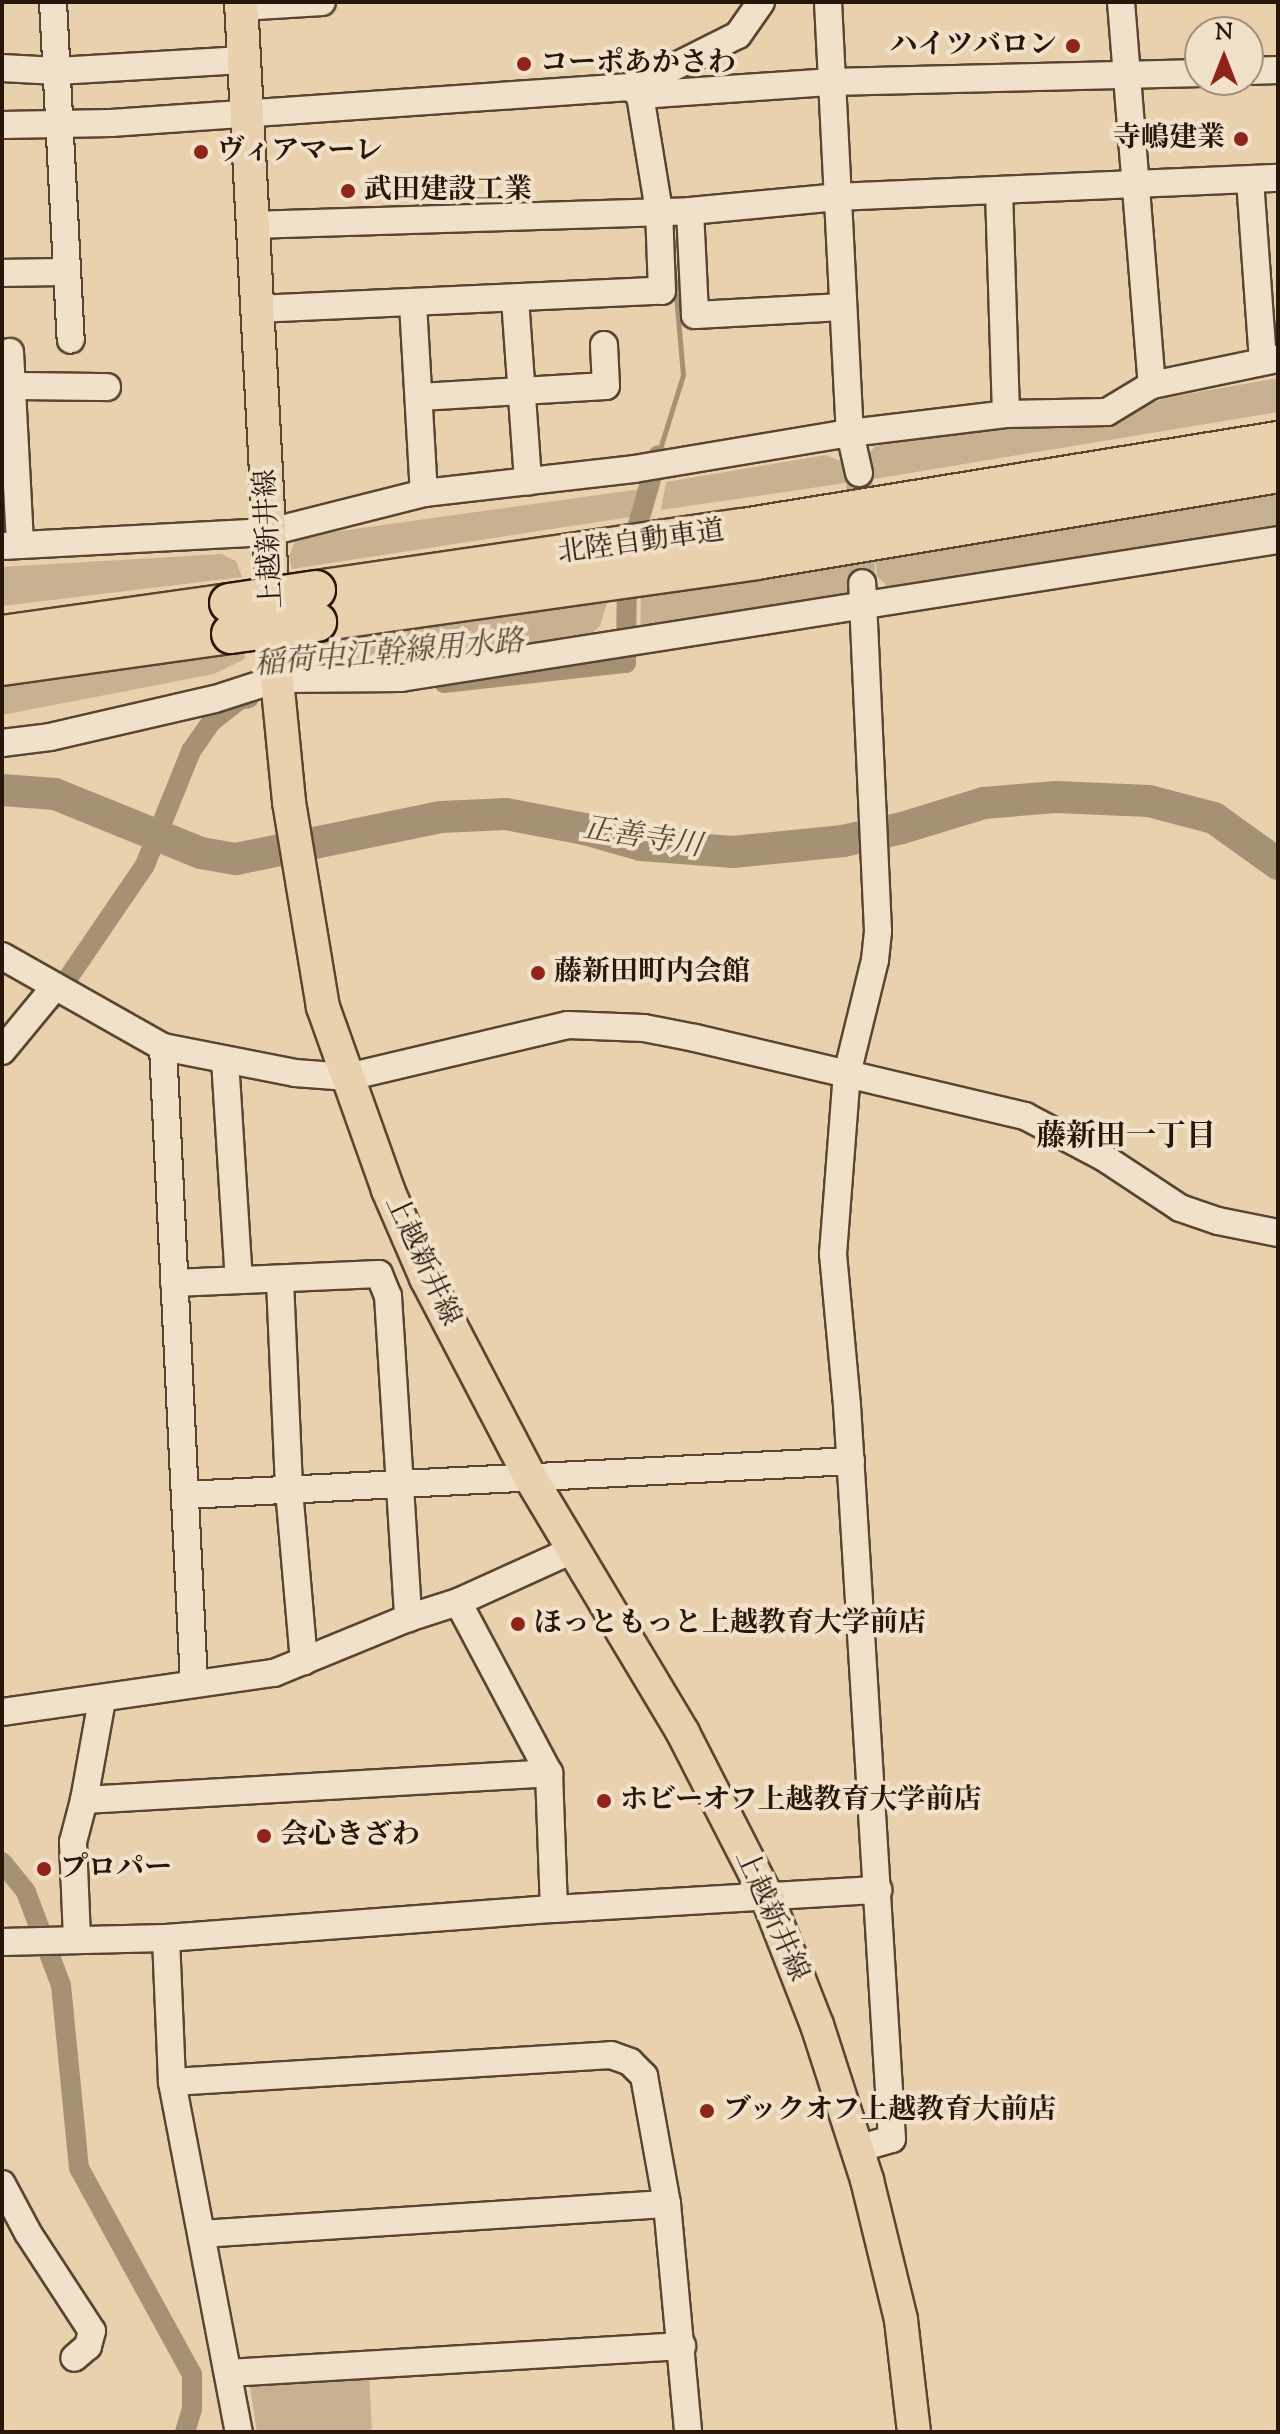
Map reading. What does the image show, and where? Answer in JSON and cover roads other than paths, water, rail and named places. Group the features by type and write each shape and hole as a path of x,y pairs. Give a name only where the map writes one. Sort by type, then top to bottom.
{"highway":[{"name":"北陸自動車道","path":"316,606 774,524 1278,441"},
{"name":"北陸自動車道","path":"2,635 230,618 316,606 756,560 1278,473"},
{"name":"北陸自動車道","path":"2,666 230,618"}],"main road":[{"name":"上越新井線","path":"241,4 277,679 299,875 323,1007 388,1190 426,1278 530,1477 683,1733 767,1897 817,2025 857,2149 901,2320 914,2432"}],"street":[{"path":"53,2 71,340"},
{"path":"241,4 322,2"},
{"path":"258,309 662,291 659,211 640,95 650,79 738,35 761,2"},
{"path":"828,2 850,433 859,473"},
{"path":"1121,2 1152,385"},
{"path":"2,68 57,71 243,60"},
{"path":"2,125 247,114 630,87 640,95 833,82 1184,74"},
{"path":"251,225 690,211 837,197 1278,178"},
{"path":"10,352 11,546 270,532 424,493 634,469 850,433 1006,414 1107,412 1152,385 1270,360 1250,180"},
{"path":"999,191 1006,414"},
{"path":"690,211 695,315 843,307"},
{"path":"2,273 66,272"},
{"path":"515,299 528,482"},
{"path":"413,304 424,493"},
{"path":"420,397 606,386 604,345"},
{"path":"12,386 107,387"},
{"path":"2,743 65,734 215,699 277,679 401,678 863,594 1278,540"},
{"path":"857,2149 892,2139 851,1461 833,1254 847,1074 875,960 878,931 863,594"},
{"path":"2,956 163,1047 295,1073 348,1077 525,1032 568,1025 605,1024 695,1038 1025,1116 1103,1157 1180,1208 1218,1221 1278,1233"},
{"path":"2,1051 54,988"},
{"path":"163,1047 194,1683"},
{"path":"225,1060 239,1280"},
{"path":"174,1283 280,1281 379,1274 388,1296 408,1618"},
{"path":"280,1281 289,1490 304,1661"},
{"path":"185,1495 851,1461"},
{"path":"2,1712 274,1673 408,1618 458,1602 575,1549"},
{"path":"458,1602 549,1773 554,1909"},
{"path":"77,1938 73,1842 102,1700"},
{"path":"84,1800 549,1773"},
{"path":"2,1942 166,1938 554,1909 878,1890"},
{"path":"166,1938 172,2082 239,2432"},
{"path":"172,2082 611,2055 630,2062 644,2076 667,2204 688,2432"},
{"path":"2,2184 28,2233 92,2331 88,2346 74,2358"},
{"path":"202,2234 667,2204"},
{"path":"228,2373 682,2346"}],"waterway":[{"path":"658,455 683,375 673,260"},
{"name":"稲荷中江幹線用水路","path":"444,683 626,663 627,562 658,455"},
{"name":"稲荷中江幹線用水路","path":"53,1000 145,865 191,751 211,722 239,700 249,698"},
{"name":"正善寺川","path":"2,790 55,794 201,853 236,859 441,817 506,814 585,829 641,845 733,852 843,841 902,828 984,803 1056,797 1149,801 1214,818 1278,864"},
{"name":"稲荷中江幹線用水路","path":"2,1862 26,1892 61,1985 79,2168 192,2374 192,2409 185,2432"}],"tunnel":[{"path":"859,473 862,583"}],"place":[{"name":"ハイツバロン","path":"1073,46"},
{"name":"コーポあかさわ","path":"524,64"},
{"name":"寺嶋建業","path":"1241,139"},
{"name":"ヴィアマーレ","path":"201,152"},
{"name":"武田建設工業","path":"348,191"},
{"name":"藤新田町内会館","path":"538,973"},
{"name":"ほっともっと上越教育大学前店","path":"518,1624"},
{"name":"ホビーオフ上越教育大学前店","path":"604,1801"},
{"name":"会心きざわ","path":"264,1836"},
{"name":"プロパー","path":"44,1869"},
{"name":"ブックオフ上越教育大前店","path":"707,2111"}],"district":[{"name":"藤新田一丁目","path":"1126,1138"}]}
